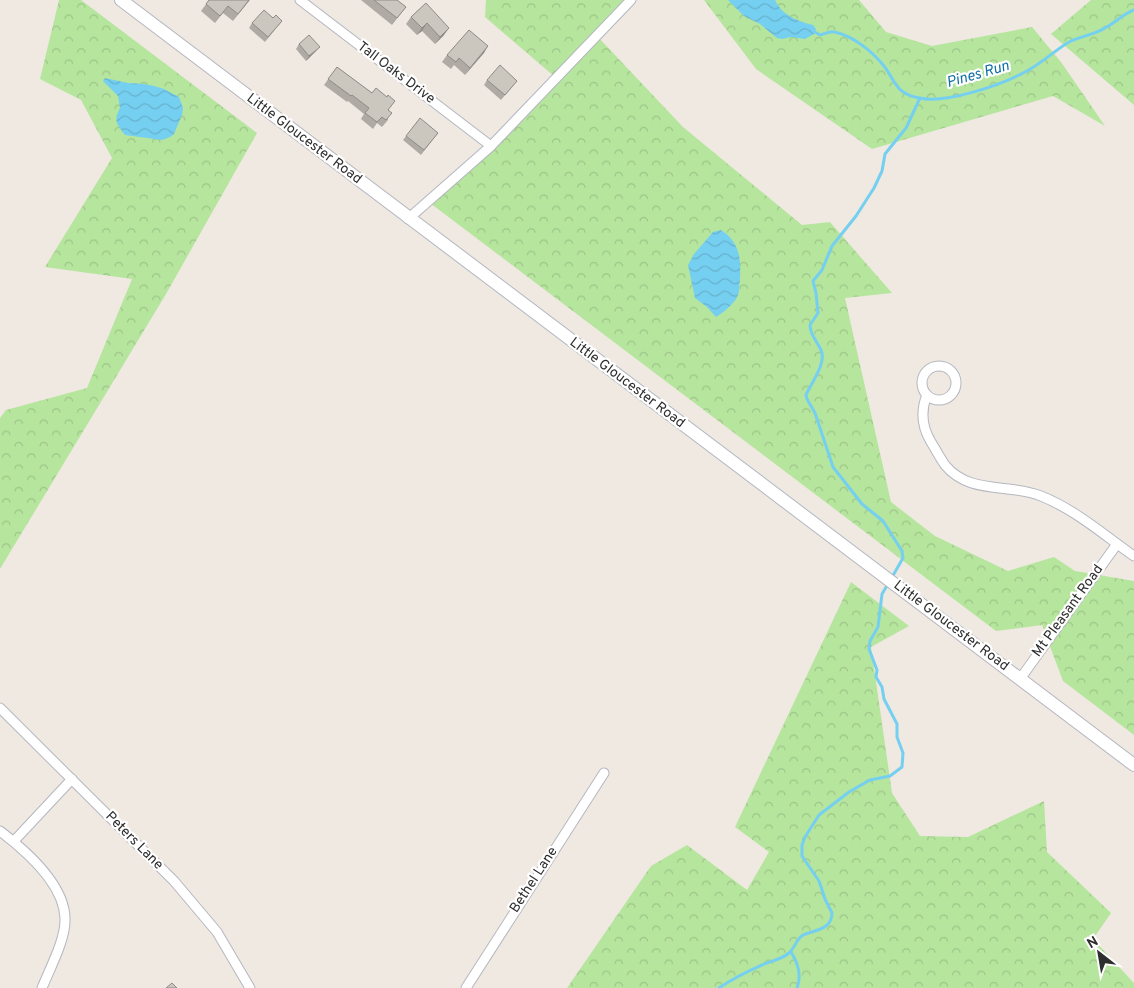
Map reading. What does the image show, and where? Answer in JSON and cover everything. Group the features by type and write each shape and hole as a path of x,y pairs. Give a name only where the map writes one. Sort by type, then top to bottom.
{"street":[{"name":"Little Gloucester Road","path":"123,0 408,218 1134,765"},
{"name":"Tall Oaks Drive","path":"300,0 491,146"},
{"path":"408,218 491,146 631,0"},
{"path":"927,396 923,409 923,424 929,439 946,466 961,479 984,486 1039,495 1074,512 1134,556"},
{"name":"Mt Pleasant Road","path":"1020,679 1117,544"},
{"name":"Peters Lane","path":"0,708 174,881 217,932 250,988"},
{"name":"Bethel Lane","path":"466,988 604,773"},
{"path":"14,842 72,779"},
{"path":"0,831 14,842 47,875 62,903 65,919 62,939 42,988"}],"green space":[{"path":"59,0 81,0 257,133 166,294 0,569 0,418 6,410 87,388 132,279 45,267 112,158 81,100 40,79"},
{"path":"486,0 629,0 597,36 683,127 802,225 830,222 892,293 845,298 891,502 935,536 1008,571 1054,557 1075,571 1134,581 1134,735 1063,681 1042,625 996,631 430,203 555,77 485,17"},
{"path":"704,0 859,0 886,32 932,46 1032,27 1061,62 1105,126 1053,96 872,149 756,69"},
{"path":"1091,0 1134,0 1134,105 1051,34"},
{"path":"851,582 909,626 871,647 892,793 920,836 968,837 1044,801 1047,852 1111,913 1093,939 1134,983 1134,988 567,988 651,866 687,845 747,890 769,852 735,827"}],"water":[{"path":"728,0 775,0 786,13 801,22 813,25 816,29 814,34 805,39 777,38 760,24 744,16"},
{"path":"105,78 154,86 179,97 183,108 174,134 162,140 125,135 116,119 120,108 118,96 103,81"},
{"path":"721,230 736,246 740,265 740,279 738,295 728,308 716,317 695,298 688,265 694,254 713,232"}],"building":[{"path":"209,0 249,0 238,14 228,6 220,16 206,4"},
{"path":"374,0 397,0 406,7 397,18"},
{"path":"426,3 449,28 440,37 427,23 422,28 411,17"},
{"path":"264,10 273,18 276,15 282,21 268,37 252,23"},
{"path":"469,30 488,46 470,68 459,58 456,62 447,55"},
{"path":"309,35 320,47 309,56 299,44"},
{"path":"500,65 517,81 505,95 487,80"},
{"path":"337,67 372,93 376,88 395,101 388,110 392,113 386,120 382,117 377,122 365,113 369,108 328,79"},
{"path":"420,118 438,133 424,150 406,136"},
{"path":"172,983 177,988 166,988"}],"waterway":[{"name":"Pines Run","path":"813,31 820,35 834,32 862,45 884,66 901,90 911,96 930,99 958,96 988,88 1015,77 1037,65 1069,42 1101,30 1134,10"},
{"path":"891,579 903,558 902,551 883,521 862,504 833,467 815,413 807,399 806,395 822,361 821,350 811,332 810,325 818,313 813,281 822,270 832,246 856,216 874,188 882,171 885,154 906,128 920,98"},
{"path":"719,988 746,972 786,955 803,935 822,928 829,923 832,913 819,881 802,856 802,845 805,837 819,815 849,792 870,780 890,776 902,767 903,753 897,737 897,724 884,699 882,687 876,677 877,670 869,649 870,641 878,627 882,594 888,584"},
{"path":"791,952 799,969 797,988"}]}
